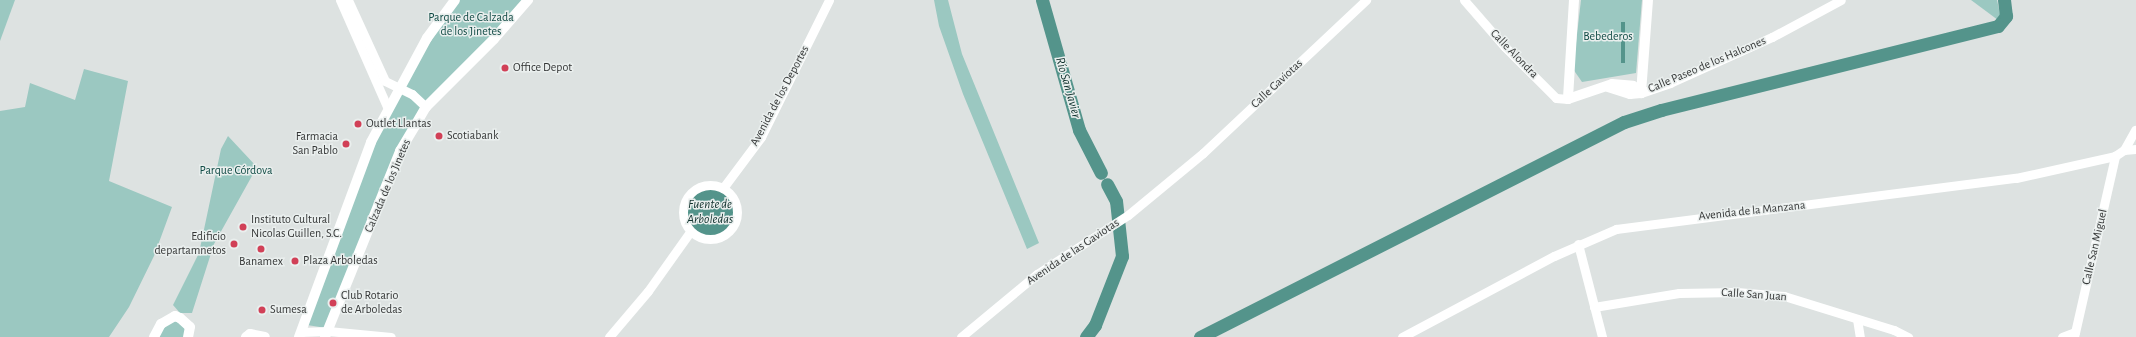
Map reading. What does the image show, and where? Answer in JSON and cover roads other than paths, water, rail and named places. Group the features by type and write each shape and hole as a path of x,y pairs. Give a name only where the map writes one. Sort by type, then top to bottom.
{"main road":[{"path":"292,337 300,334 354,181 388,109 427,38 456,0"},
{"name":"Calzada de los Jinetes","path":"326,334 400,151 426,107 494,39 528,0"},
{"path":"1568,99 1574,0"},
{"path":"1641,93 1648,0"},
{"name":"Calle Paseo de los Halcones","path":"1568,99 1608,87 1630,94 1641,93"},
{"path":"154,337 161,324 175,316 189,332"},
{"path":"246,337 250,334 265,337"}],"street":[{"path":"340,0 388,109"},
{"path":"348,0 378,69 385,81 400,88 426,107"},
{"name":"Avenida de los Deportes","path":"723,188 761,137 829,0"},
{"name":"Calle Gaviotas","path":"1186,167 1366,0"},
{"name":"Calle Alondra","path":"1464,0 1505,47 1556,98 1568,99"},
{"name":"Calle Paseo de los Halcones","path":"1641,93 1670,83 1772,37 1841,0"},
{"path":"2136,129 2136,140"},
{"name":"Avenida de la Manzana","path":"1402,337 1578,244 1600,234 1634,225 1789,208 2003,180 2115,156 2124,150 2136,129"},
{"name":"Avenida de la Manzana","path":"2124,150 2136,149"},
{"name":"Calle San Miguel","path":"2075,335 2115,156"},
{"name":"Avenida de las Gaviotas","path":"961,337 1038,274 1116,224 1186,167"},
{"path":"706,185 723,188 729,193 736,207 737,215 731,230 718,238 711,240 703,239 690,232 684,221 682,210 690,193 706,185"},
{"path":"609,337 648,291 690,232"},
{"path":"1578,244 1602,337"},
{"name":"Calle San Juan","path":"1594,307 1679,293 1737,292 1784,296 1908,337"},
{"path":"1857,319 1860,337"},
{"path":"300,334 391,337"},
{"path":"2062,337 2075,335"}],"water":[{"path":"1621,22 1625,22 1625,63 1621,63"},
{"name":"Fuente de Arboledas","path":"705,189 715,189 727,196 734,208 734,218 727,230 715,237 705,237 697,233 690,226 686,218 686,208 690,200 697,193"}],"waterway":[{"name":"Río San Javier","path":"1042,0 1079,130 1101,173"},
{"path":"1200,337 1624,122 1661,110 1998,26 2006,16 2004,0"},
{"name":"Río San Javier","path":"1086,337 1095,325 1122,256 1116,201 1107,184"}],"place":[{"name":"Office Depot","path":"505,68"},
{"name":"Outlet Llantas","path":"358,124"},
{"name":"Scotiabank","path":"439,136"},
{"name":"Farmacia San Pablo","path":"346,144"},
{"name":"Instituto Cultural Nicolas Guillen, S.C.","path":"243,227"},
{"name":"Edificio departamnetos","path":"234,244"},
{"name":"Banamex","path":"261,249"},
{"name":"Plaza Arboledas","path":"295,261"},
{"name":"Club Rotario de Arboledas","path":"333,303"},
{"name":"Sumesa","path":"262,310"}],"park label":[{"name":"Parque de Calzada de los Jinetes","path":"471,25"},
{"name":"Bebederos","path":"1608,37"},
{"name":"Parque Córdova","path":"236,171"}]}
